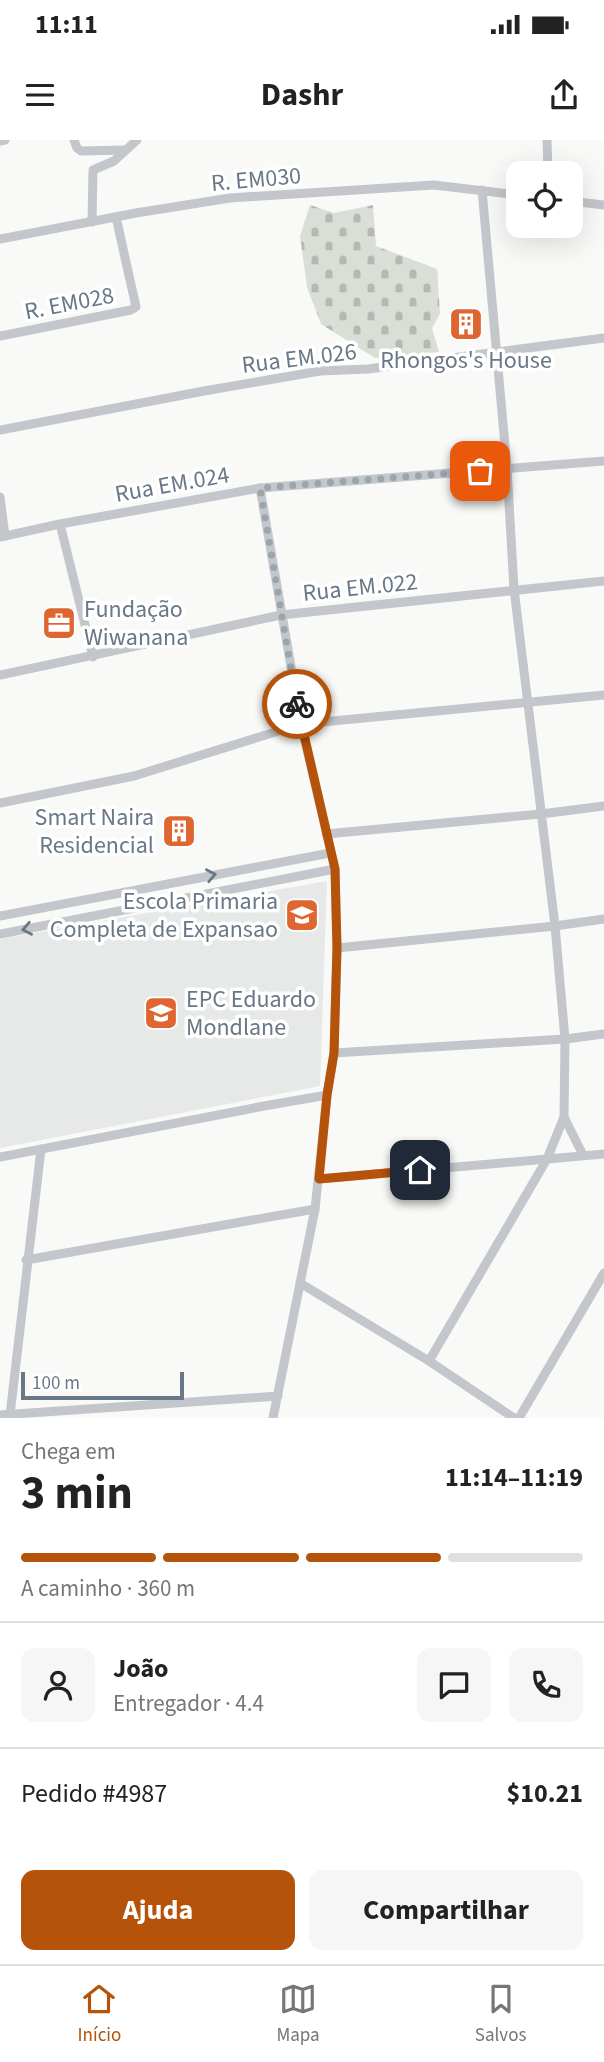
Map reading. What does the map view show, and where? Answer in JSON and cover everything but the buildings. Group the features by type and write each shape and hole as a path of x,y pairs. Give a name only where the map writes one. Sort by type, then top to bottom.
{"street":[{"path":"74,140 81,151 125,150"},
{"path":"92,222 93,170 114,161 137,140"},
{"path":"547,140 548,161"},
{"name":"R. EM030","path":"0,239 230,198 434,185 506,193"},
{"path":"429,1361 547,1159 564,1117 565,1039 555,926 514,589 507,468 482,190"},
{"path":"583,203 604,205"},
{"name":"R. EM028","path":"0,335 136,307 116,217"},
{"name":"Rua EM.026","path":"0,430 320,371 368,369 604,338"},
{"name":"Rua EM.024","path":"2,537 260,488 604,461"},
{"path":"260,488 300,724 335,869 337,948 334,1053 327,1095 316,1209 273,1418"},
{"path":"0,497 2,537"},
{"path":"60,524 93,657"},
{"name":"Rua EM.022","path":"0,675 281,615 604,581"},
{"path":"0,803 134,776 300,724 604,695"},
{"path":"326,834 604,806"},
{"path":"0,916 330,853"},
{"path":"0,934 335,869"},
{"path":"337,948 604,919"},
{"path":"334,1053 565,1039 604,1034"},
{"path":"0,1157 327,1095"},
{"path":"564,1117 583,1155"},
{"path":"41,1149 5,1415 278,1396"},
{"path":"319,1179 604,1154"},
{"path":"26,1260 316,1209"},
{"path":"300,1283 429,1361 516,1418 604,1273"}],"shaded area":[{"name":"EPC Eduardo Mondlane","path":"327,881 320,1086 0,1148 0,939"}],"green space":[{"path":"310,205 334,213 373,205 376,246 437,269 440,314 432,328 439,352 375,358 321,324 307,287 300,236"}],"way so far":[{"path":"297,704 260,488 480,471"}],"place":[{"name":"Rhongos's House","path":"466,324"},
{"name":"Fundação Wiwanana","path":"59,623"},
{"name":"Smart Naira Residencial","path":"179,831"},
{"name":"Escola Primaria Completa de Expansao","path":"302,915"},
{"name":"EPC Eduardo Mondlane","path":"161,1013"}],"route":[{"path":"297,704 335,869 337,948 334,1053 319,1179 420,1170"}]}
